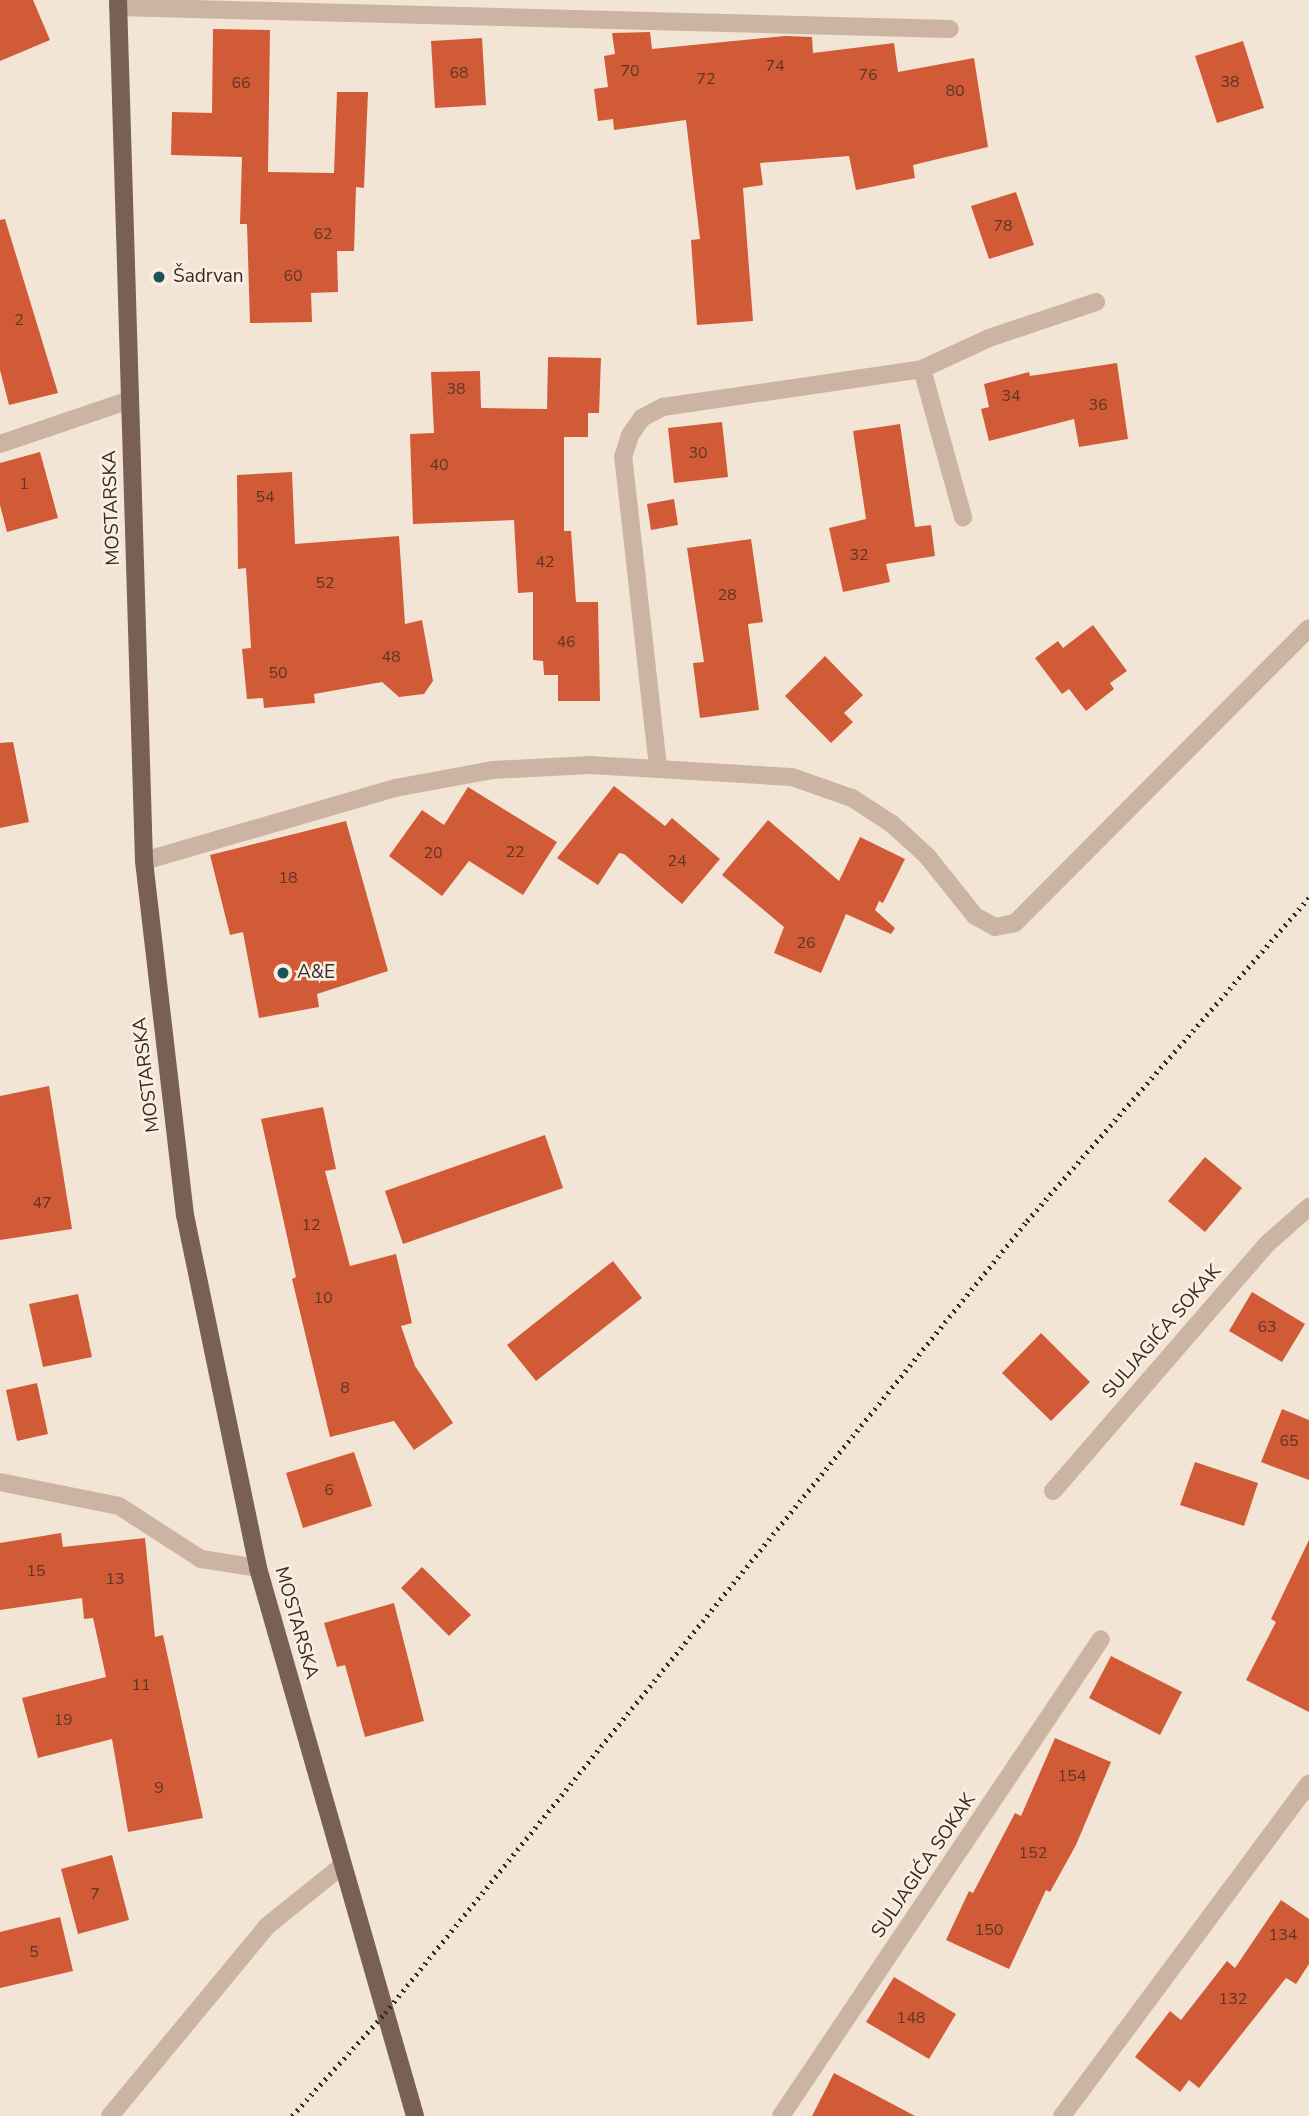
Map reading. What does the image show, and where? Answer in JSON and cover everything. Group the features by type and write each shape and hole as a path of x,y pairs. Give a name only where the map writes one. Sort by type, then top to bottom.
{"main road":[{"name":"MOSTARSKA","path":"118,4 144,861 185,1215 258,1568 415,2116"}],"street":[{"path":"118,4 950,29"},
{"path":"658,767 623,457 630,435 642,418 663,407 922,369 989,338 1096,302"},
{"path":"922,369 963,517"},
{"path":"0,444 130,400"},
{"path":"144,861 407,785 493,770 590,765 792,776 822,784 892,824 927,856 975,916 995,927 1016,923 1309,628"},
{"name":"SULJAGIĆA SOKAK","path":"1053,1491 1268,1243 1309,1206"},
{"path":"0,1482 119,1506 201,1559 258,1568"},
{"name":"SULJAGIĆA SOKAK","path":"782,2116 1101,1639"},
{"path":"1062,2116 1309,1784"},
{"path":"110,2116 268,1926 343,1865"}],"building":[{"path":"0,0 33,0 50,40 0,61"},
{"path":"213,29 270,30 268,172 334,173 337,92 368,92 364,188 356,187 354,251 337,251 338,292 311,293 312,322 250,323 247,224 240,224 242,157 171,155 172,112 212,113"},
{"path":"650,32 652,49 785,36 812,37 813,53 894,43 898,72 974,58 988,147 913,165 915,178 856,190 849,156 760,163 763,185 743,188 753,321 697,325 691,240 700,239 686,120 614,130 613,119 598,121 594,89 608,87 604,56 615,54 612,33"},
{"path":"482,38 486,105 435,108 431,41"},
{"path":"1243,41 1264,108 1217,123 1195,56"},
{"path":"1016,192 1034,245 989,259 971,206"},
{"path":"5,219 58,393 9,405 0,370 0,220"},
{"path":"548,357 601,358 599,413 588,413 588,437 564,437 564,531 571,531 576,602 598,602 600,701 558,701 558,675 544,675 543,661 533,660 533,592 518,593 514,520 413,524 410,434 434,433 431,372 480,371 481,408 547,409"},
{"path":"1117,363 1128,439 1079,447 1074,419 989,441 981,409 989,407 984,384 1029,372 1030,376"},
{"path":"722,422 728,477 674,483 668,428"},
{"path":"900,424 915,527 931,525 935,556 886,564 890,582 843,592 829,528 866,519 853,431"},
{"path":"40,452 58,518 7,532 0,505 0,463"},
{"path":"292,472 295,544 399,536 405,624 422,620 433,681 424,694 399,697 382,682 314,694 315,703 264,708 263,698 247,699 242,649 251,648 246,568 238,569 237,475"},
{"path":"674,499 678,525 651,530 647,504"},
{"path":"751,539 763,622 748,624 759,710 700,718 693,663 704,662 687,548"},
{"path":"1093,625 1127,671 1110,683 1114,689 1086,711 1069,689 1062,694 1035,658 1058,641 1063,648"},
{"path":"825,656 863,695 844,713 853,722 831,743 785,696"},
{"path":"13,742 29,822 0,828 0,743"},
{"path":"614,786 665,826 672,818 720,859 682,904 624,854 619,853 598,885 557,858"},
{"path":"468,787 557,842 523,895 469,861 442,896 389,856 422,810 444,825"},
{"path":"768,820 839,881 860,837 905,859 883,903 879,901 875,910 895,928 891,934 846,914 821,973 774,953 784,927 722,875"},
{"path":"346,821 388,971 317,994 319,1007 259,1018 243,932 230,935 210,855"},
{"path":"49,1086 72,1229 0,1240 0,1096"},
{"path":"323,1107 336,1169 325,1171 350,1266 396,1254 412,1323 401,1326 415,1366 453,1423 414,1450 394,1421 330,1437 292,1279 296,1277 261,1119"},
{"path":"545,1135 563,1188 403,1244 385,1191"},
{"path":"1205,1157 1242,1188 1205,1232 1168,1201"},
{"path":"613,1261 642,1298 536,1381 507,1345"},
{"path":"1252,1292 1305,1324 1282,1362 1229,1331"},
{"path":"78,1294 92,1357 43,1367 29,1304"},
{"path":"1041,1333 1090,1382 1051,1421 1002,1373"},
{"path":"37,1383 48,1434 17,1441 6,1390"},
{"path":"1282,1409 1309,1420 1309,1480 1261,1462"},
{"path":"354,1452 372,1506 303,1528 286,1473"},
{"path":"1195,1462 1258,1483 1244,1526 1180,1505"},
{"path":"61,1533 63,1547 145,1538 155,1637 163,1635 203,1818 128,1832 112,1739 38,1758 22,1698 106,1677 93,1618 84,1619 82,1598 0,1610 0,1543"},
{"path":"1309,1540 1309,1712 1246,1680 1276,1622 1271,1619"},
{"path":"422,1567 471,1615 449,1636 401,1588"},
{"path":"394,1603 424,1721 365,1737 345,1665 337,1667 324,1623"},
{"path":"1111,1656 1182,1692 1160,1735 1089,1698"},
{"path":"1055,1738 1111,1762 1076,1845 1050,1892 1046,1890 1009,1969 946,1940 969,1891 973,1893 1015,1813 1021,1816"},
{"path":"112,1855 129,1920 78,1934 61,1869"},
{"path":"1281,1900 1309,1919 1309,1964 1296,1984 1286,1978 1199,2088 1189,2080 1180,2092 1135,2057 1170,2011 1181,2020 1227,1961 1235,1968"},
{"path":"60,1917 73,1971 0,1988 0,1932"},
{"path":"894,1977 956,2014 929,2059 866,2022"},
{"path":"834,2073 915,2116 812,2116"}],"railway":[{"path":"292,2116 385,2013 1027,1221 1309,898"}],"place":[{"name":"Šadrvan","path":"159,277"},
{"name":"A&E","path":"283,973"}]}
